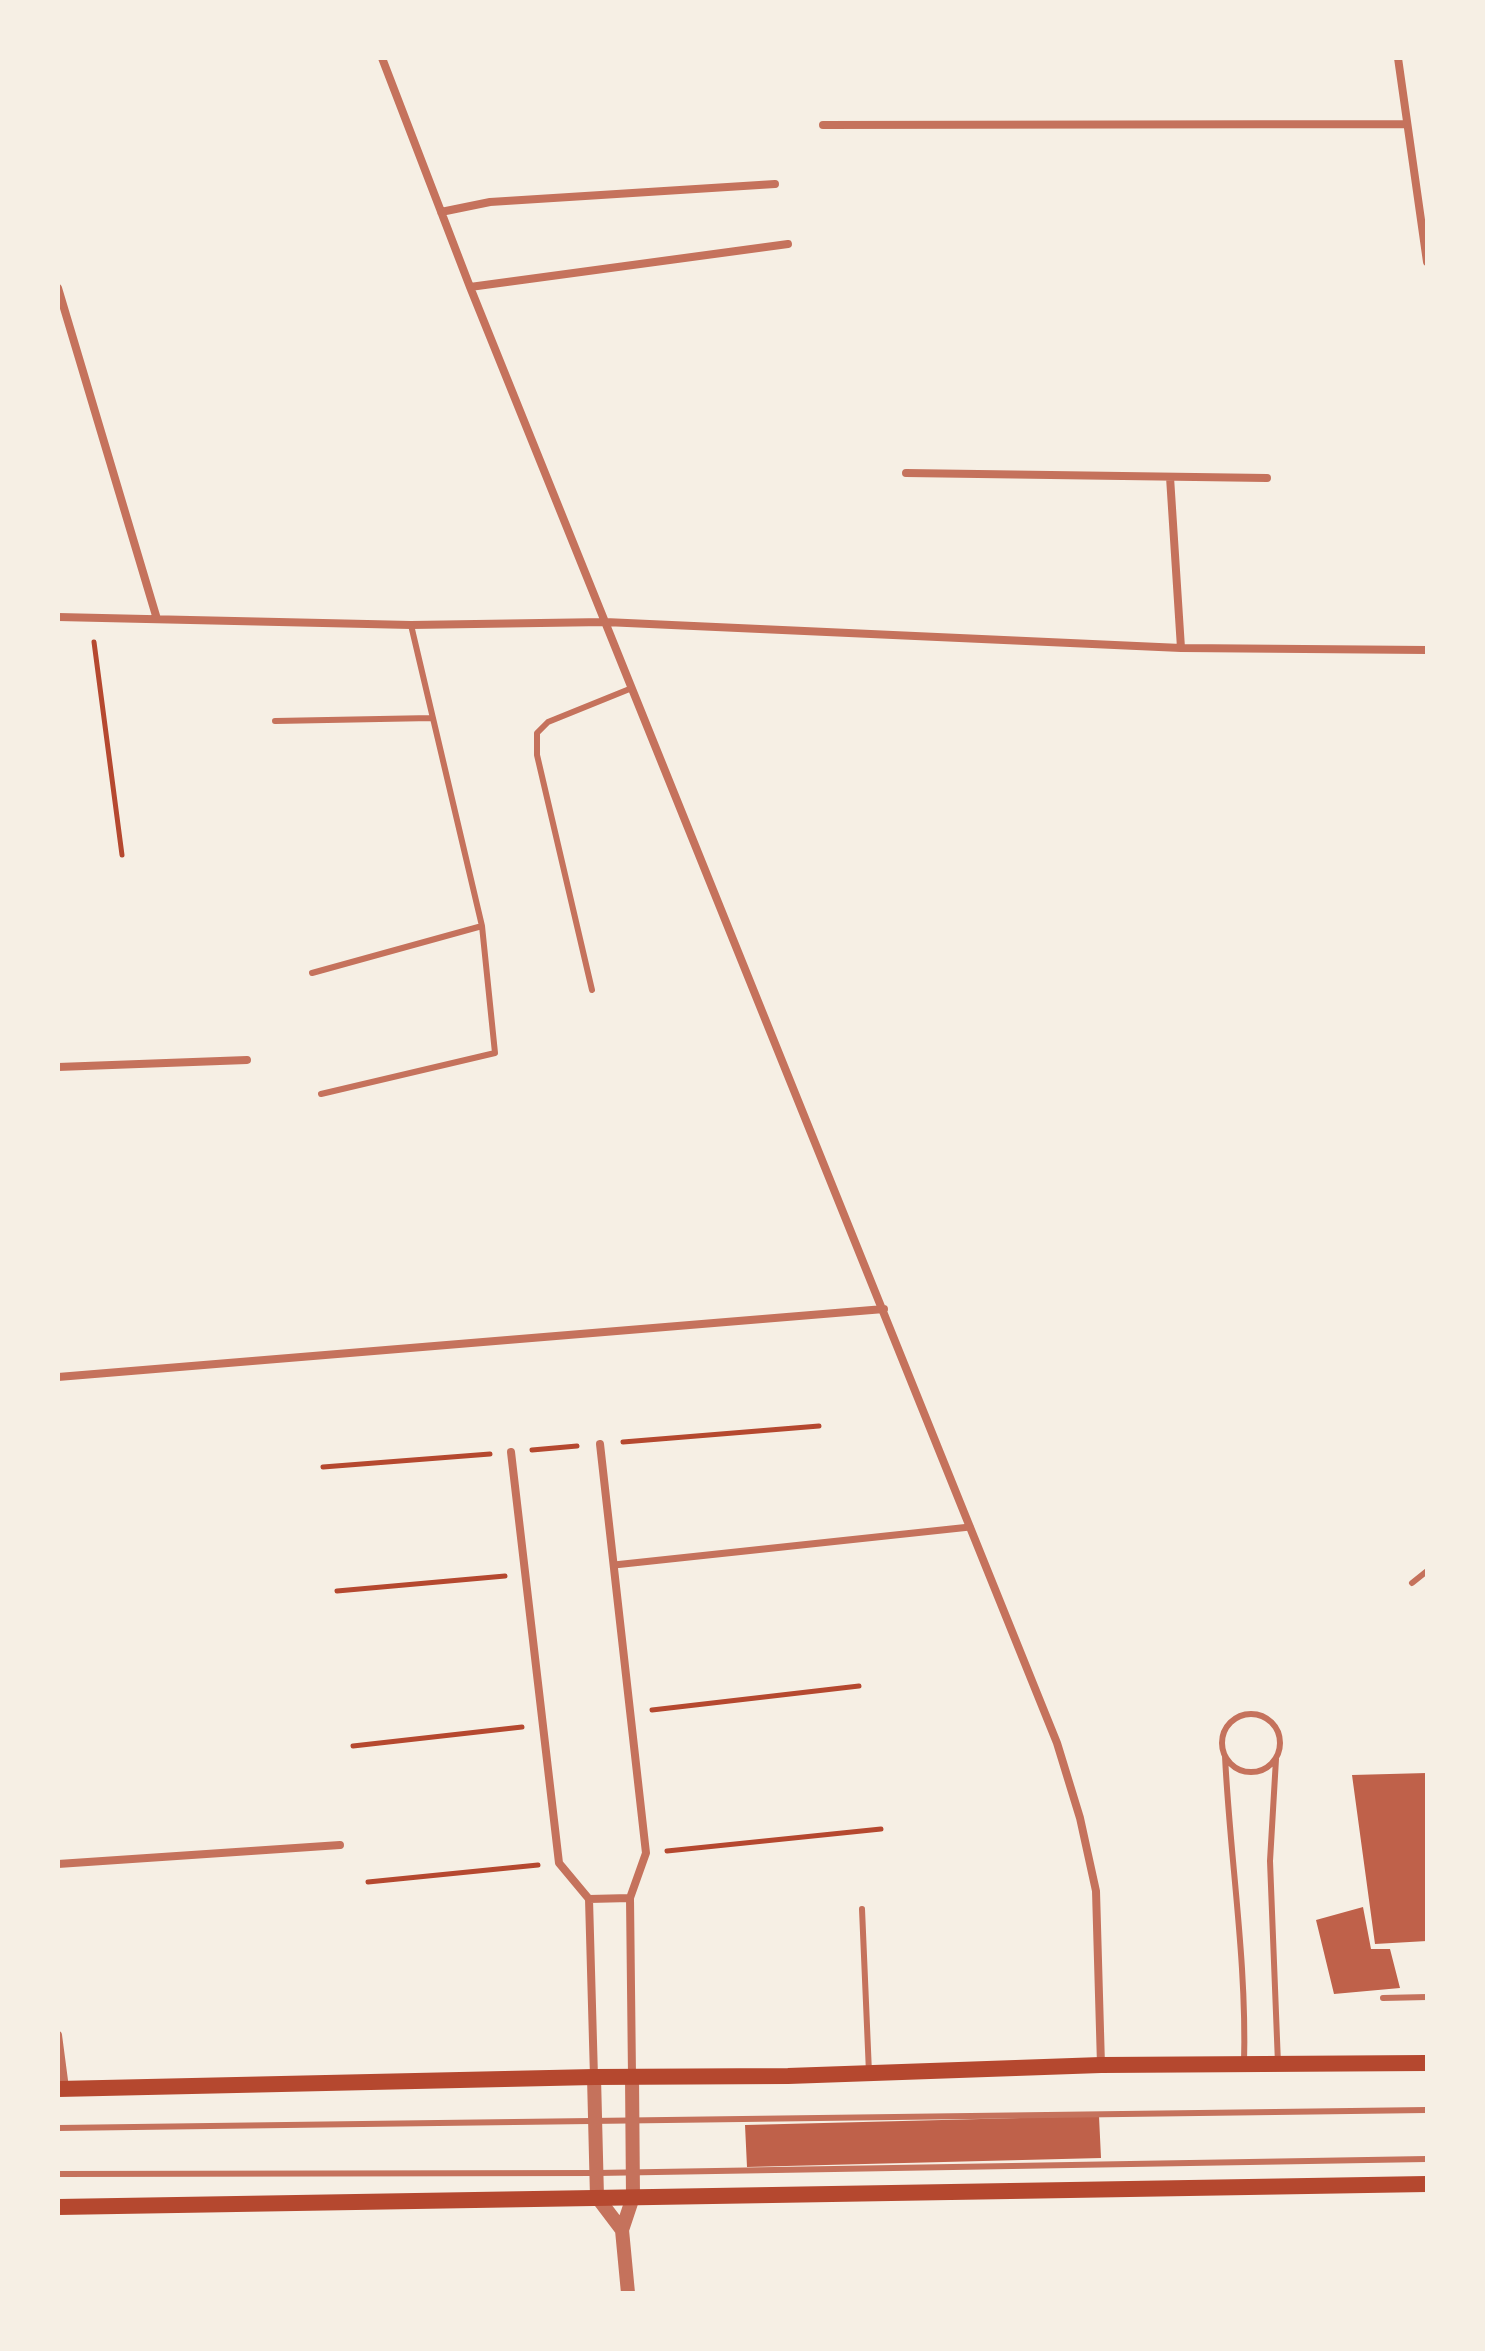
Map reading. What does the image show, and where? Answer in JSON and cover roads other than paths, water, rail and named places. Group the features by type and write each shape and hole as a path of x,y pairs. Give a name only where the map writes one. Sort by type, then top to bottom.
{"main road":[{"path":"62,2089 869,2073 1101,2065 1427,2063"},
{"path":"58,2207 1427,2184"}],"street":[{"path":"382,58 470,287 1057,1743 1080,1818 1096,1891 1101,2065"},
{"path":"1398,58 1427,262"},
{"path":"823,125 1407,124"},
{"path":"441,212 490,202 775,184"},
{"path":"470,287 788,244"},
{"path":"58,288 157,619"},
{"path":"906,473 1267,478"},
{"path":"1170,477 1181,648"},
{"path":"58,617 411,625 605,622 1181,648 1427,650"},
{"path":"58,1067 247,1060"},
{"path":"58,1377 884,1309"},
{"path":"600,1444 646,1853 630,1898 633,2197 622,2230 628,2293"},
{"path":"511,1452 559,1863 589,1899 597,2197 622,2230"},
{"path":"614,1565 970,1527"},
{"path":"58,1864 340,1845"},
{"path":"589,1899 630,1898"},
{"path":"58,2035 62,2089"}],"lane":[{"path":"321,1094 495,1053 482,926 411,625"},
{"path":"592,990 537,755 537,733 548,722 632,688"},
{"path":"275,721 432,718"},
{"path":"312,973 482,926"},
{"path":"1412,1583 1427,1571"},
{"path":"1244,2064 1239,1906 1222,1743 1225,1730 1234,1720 1246,1714 1259,1715 1271,1722 1279,1733 1270,1861 1278,2064"},
{"path":"1225,1756 1233,1766 1244,1771 1267,1768 1276,1759"},
{"path":"862,1909 869,2073"},
{"path":"1383,1998 1427,1997"},
{"path":"58,2128 1427,2110"},
{"path":"58,2174 597,2173 1427,2159"}]}
